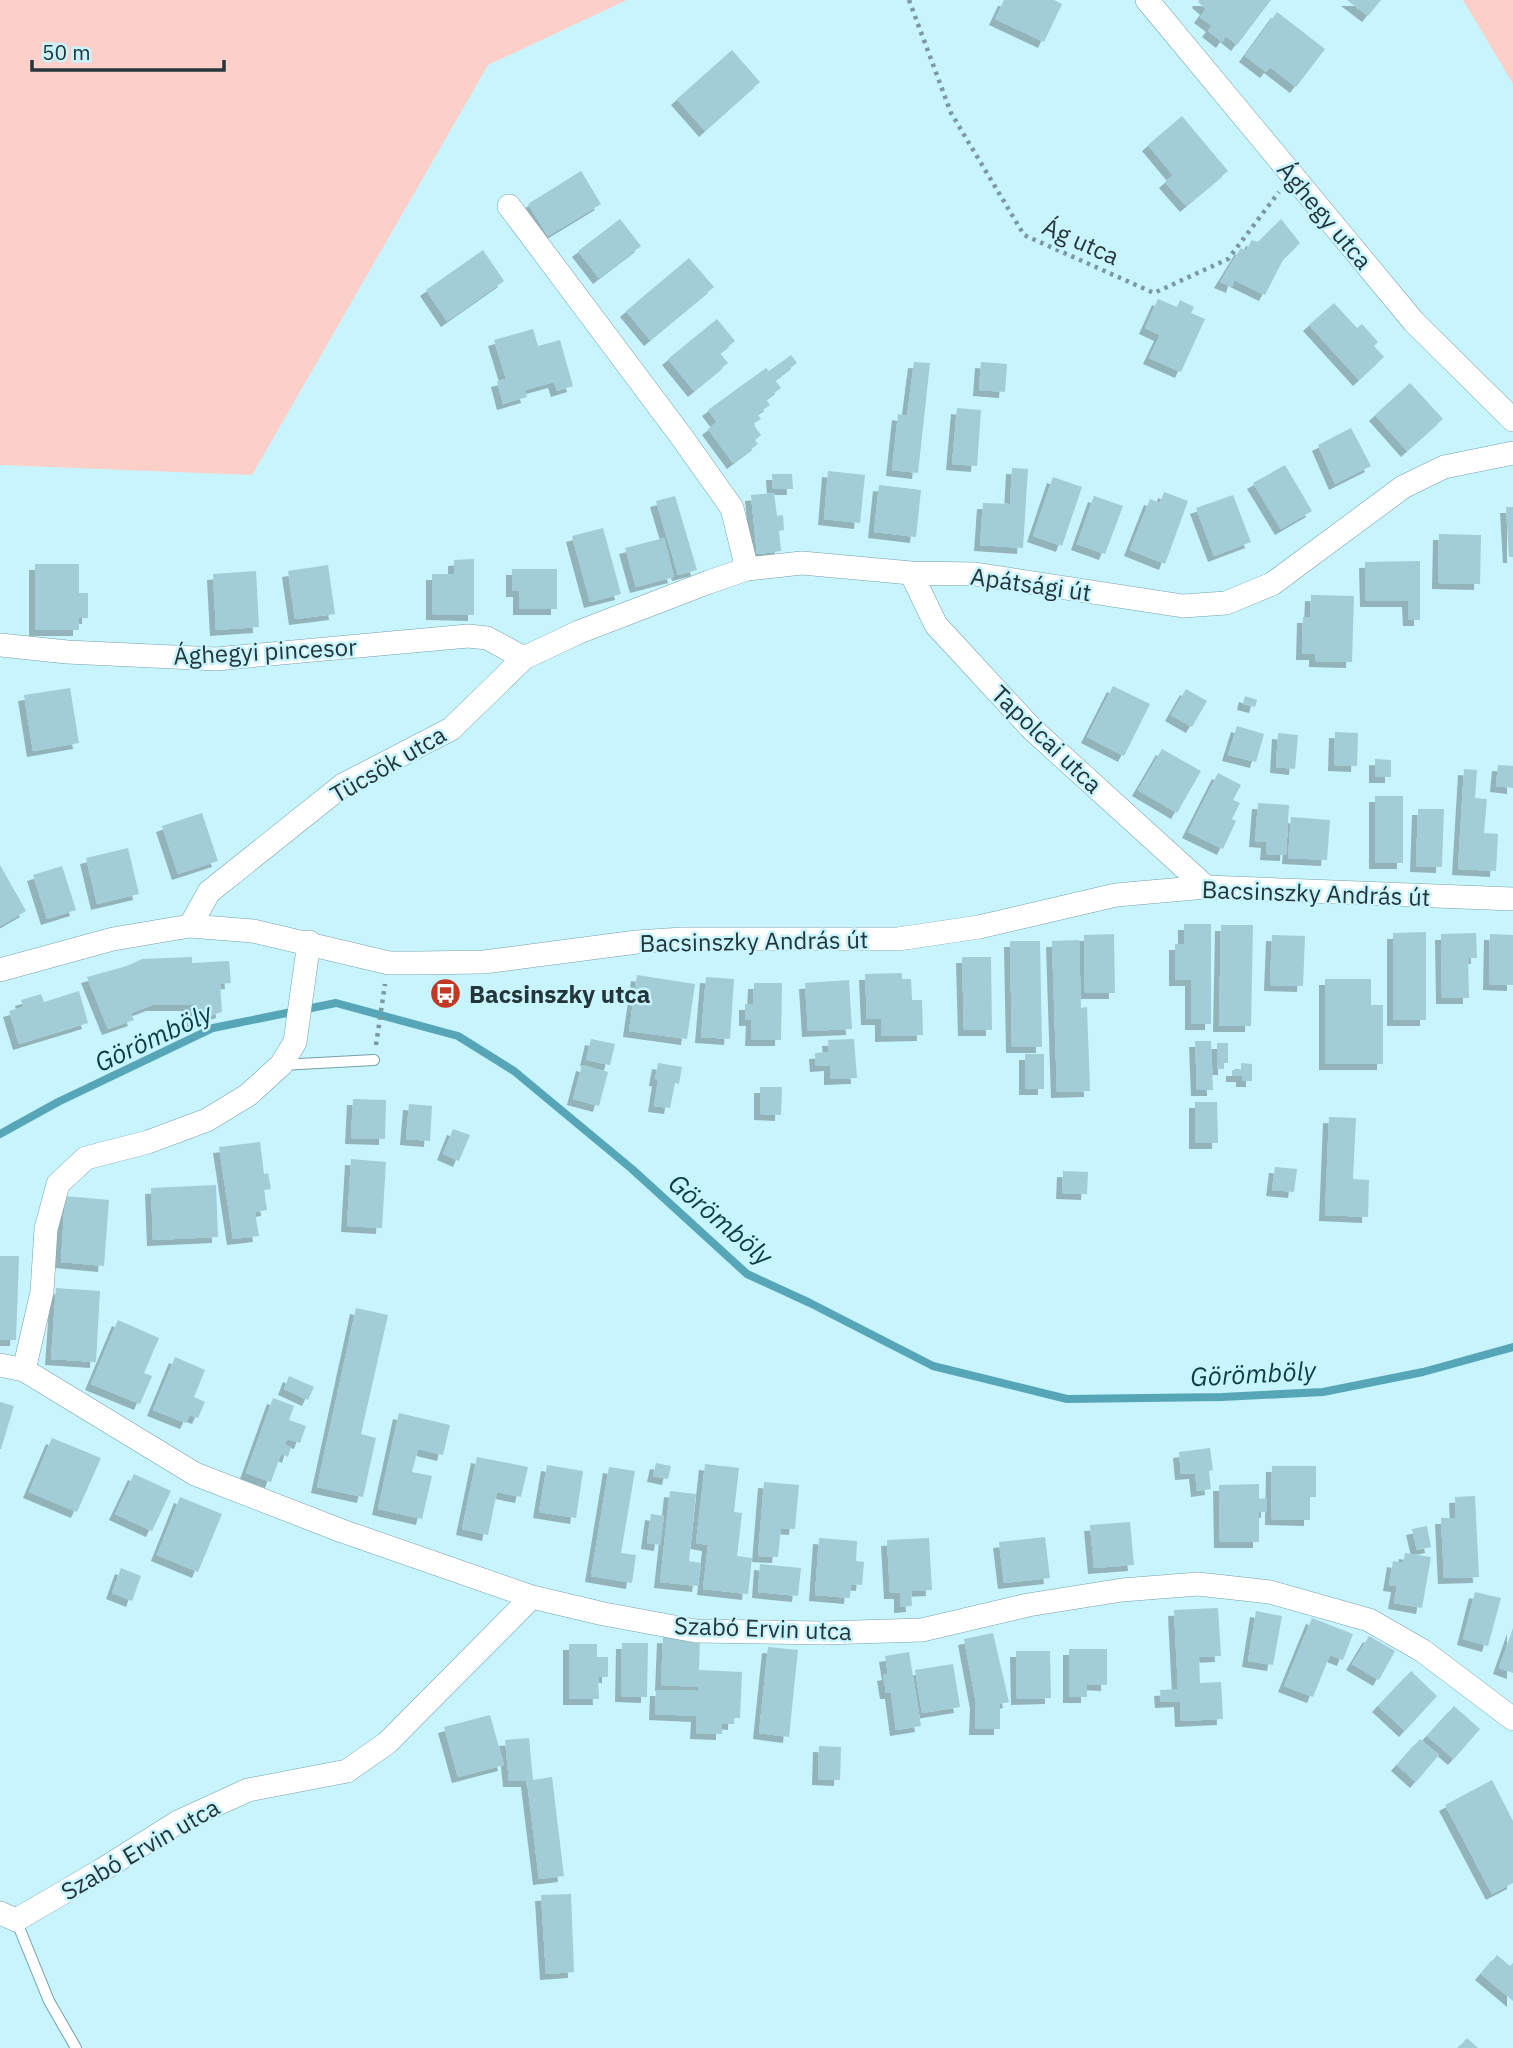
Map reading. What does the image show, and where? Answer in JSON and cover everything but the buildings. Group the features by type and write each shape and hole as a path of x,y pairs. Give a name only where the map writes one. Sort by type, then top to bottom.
{"street":[{"name":"Ághegy utca","path":"1147,0 1414,322 1513,420"},
{"path":"509,206 732,508 747,569"},
{"name":"Apátsági út","path":"524,658 579,632 747,569 802,563 911,573 975,574 1183,606 1226,603 1272,584 1402,487 1444,467 1513,453"},
{"name":"Tapolcai utca","path":"911,573 936,625 1031,728 1206,887"},
{"name":"Ághegyi pincesor","path":"0,645 67,652 216,659 468,636 487,638 524,658"},
{"name":"Tücsök utca","path":"190,926 209,892 240,867 343,785 451,729 524,658"},
{"name":"Bacsinszky András út","path":"0,970 113,939 190,926 253,931 309,942 388,963 484,962 637,942 683,939 898,939 979,927 1116,895 1206,887 1513,900"},
{"path":"24,1370 41,1292 46,1229 58,1184 86,1158 148,1142 207,1121 248,1095 281,1065 295,1042 309,942"},
{"path":"0,1365 24,1370 195,1474 354,1535 532,1597"},
{"name":"Szabó Ervin utca","path":"8,1917 102,1870 178,1822 248,1790 347,1771 387,1743 532,1597 696,1631 823,1633 922,1630 1028,1605 1122,1590 1198,1584 1270,1592 1368,1620 1423,1651 1513,1719"}],"lane":[{"path":"281,1065 374,1060"},
{"path":"8,1917 49,2001 76,2048"}],"path":[{"name":"Ág utca","path":"909,0 951,113 1024,234 1154,293 1228,258 1292,175"},
{"path":"374,1060 388,963"}],"shaded area":[{"path":"0,0 627,0 488,65 252,475 0,465"},
{"path":"1463,0 1513,0 1513,84"}],"waterway":[{"name":"Görömböly","path":"0,1134 58,1102 213,1028 336,1003 458,1036 514,1071 632,1169 747,1274 933,1366 1067,1399 1222,1397 1323,1392 1423,1372 1513,1347"}],"place":[{"name":"Bacsinszky utca","path":"446,994"}]}
